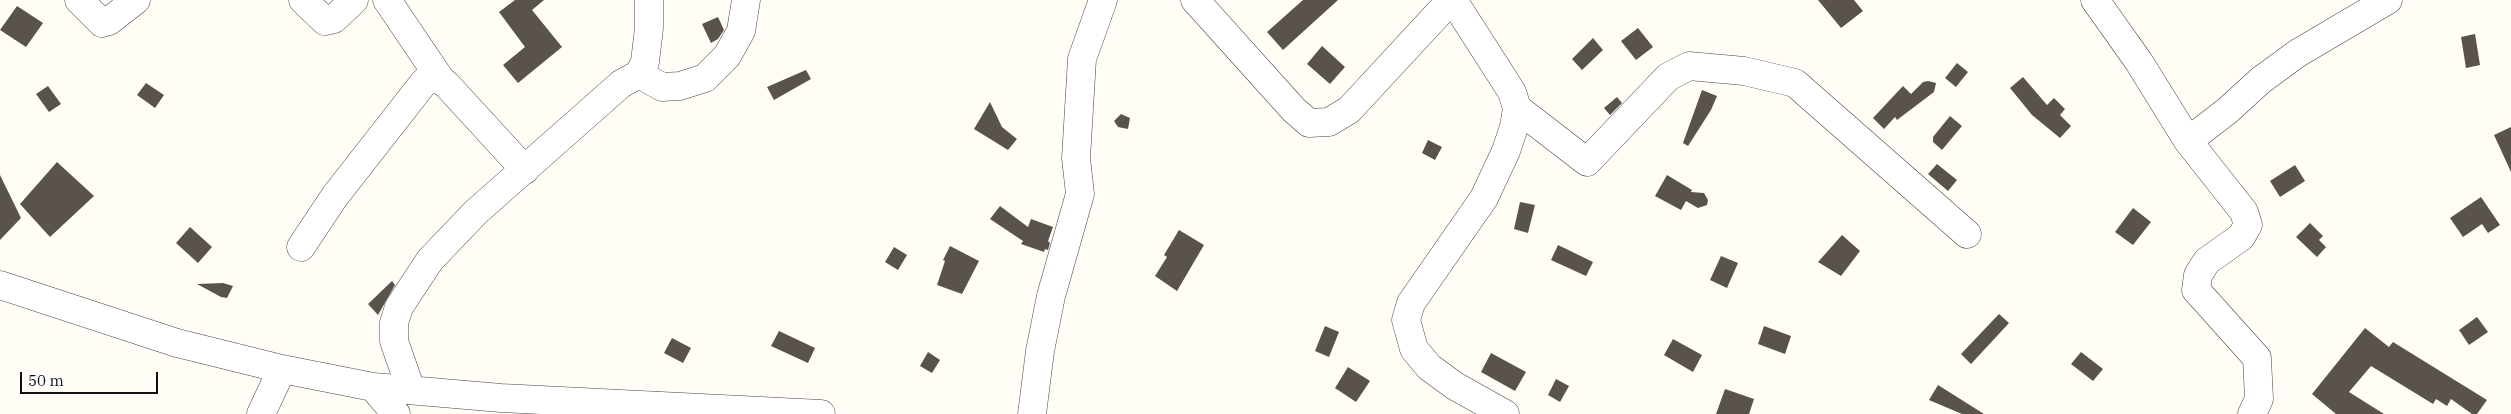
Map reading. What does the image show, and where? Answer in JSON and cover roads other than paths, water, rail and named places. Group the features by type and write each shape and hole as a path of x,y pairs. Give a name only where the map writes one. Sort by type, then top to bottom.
{"street":[{"path":"79,0 102,23 109,21 136,0"},
{"path":"303,0 325,21 334,19 354,0"},
{"path":"387,0 441,80 524,170"},
{"path":"411,390 394,341 394,323 400,307 430,260 476,212 621,84 639,74 645,62 649,28 649,0"},
{"path":"639,74 662,87 680,86 705,78 727,56 741,31 746,0"},
{"path":"1032,414 1040,351 1051,296 1080,194 1076,158 1082,60 1103,0"},
{"path":"1195,0 1294,110 1309,123 1328,122 1349,110 1452,0 1497,66 1512,92 1517,108 1514,127 1506,151 1484,198 1411,303 1406,320 1414,349 1429,367 1456,386 1505,414"},
{"path":"2095,0 2138,62 2188,141 2244,212 2248,225 2241,237 2207,261 2198,275 2196,290 2257,358 2260,399 2252,414"},
{"path":"2188,141 2227,111 2261,80 2298,53 2388,0"},
{"path":"1517,108 1587,162 1668,76 1689,66 1744,71 1795,83 1967,234"},
{"path":"301,247 335,196 419,88 425,81 441,80"},
{"path":"0,285 177,343 282,369 373,387 501,398 821,414"},
{"path":"261,414 282,369"},
{"path":"373,387 396,414"}]}
